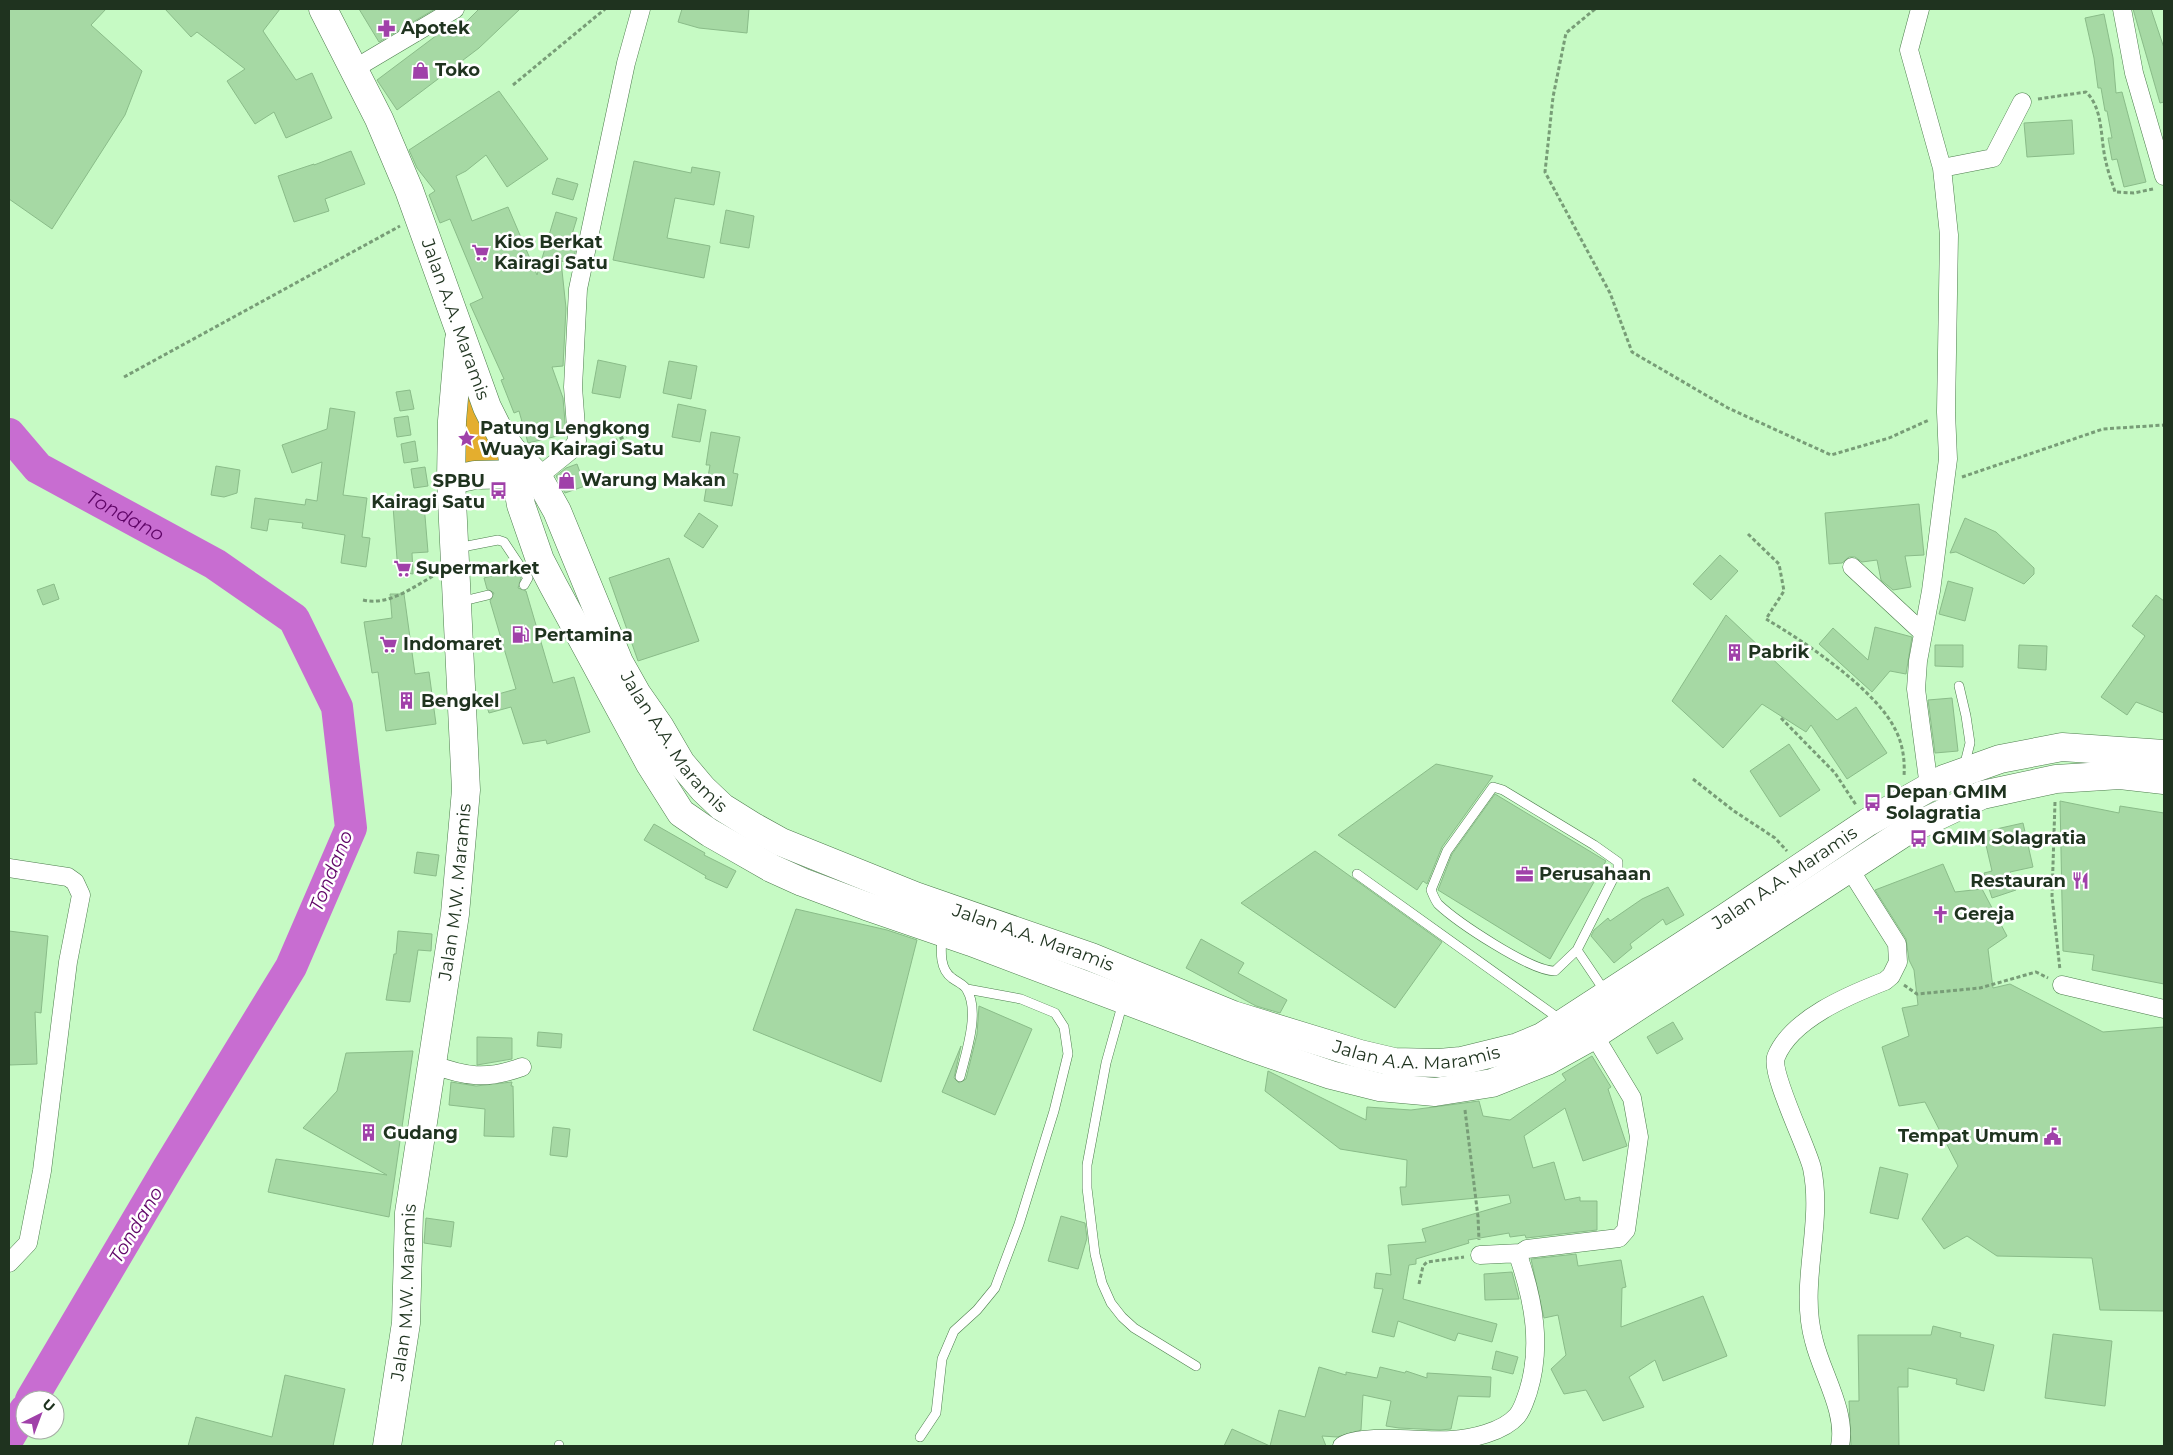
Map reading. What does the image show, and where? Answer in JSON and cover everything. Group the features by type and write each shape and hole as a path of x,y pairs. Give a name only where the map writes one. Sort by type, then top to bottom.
{"highway":[{"name":"Jalan A.A. Maramis","path":"324,9 379,119 418,216 487,407 521,467 557,512 620,662 636,694 660,727 681,763 703,789 722,807 781,842 909,908 1091,957 1242,1018 1360,1054 1394,1062 1439,1063 1480,1058 1518,1047 1542,1037 1868,822 1929,787 2000,759 2062,747 2164,754"},
{"name":"Jalan M.W. Maramis","path":"387,1446 406,1323 409,1213 455,914 466,790 459,602 454,558 451,480 456,362 460,334"},
{"path":"451,480 521,467 521,505 540,560 650,764 681,813 710,833 770,868 909,908 942,933 1123,999 1184,1024 1346,1079 1379,1087 1435,1092 1464,1089 1511,1077 1547,1061 1594,1036 1908,830 1982,795 2056,779 2120,775 2164,780"}],"street":[{"path":"354,69 455,9"},
{"path":"521,467 570,451 577,441 573,387 578,289 626,63 641,9"},
{"path":"1920,9 1909,50 1942,168 1949,236 1946,412 1948,459 1931,591 1922,632 1916,689 1929,787"},
{"path":"2122,9 2134,73 2161,155 2164,181"},
{"path":"1942,168 1993,158 2022,102"},
{"path":"1852,567 1922,632"},
{"path":"9,868 68,877 75,882 81,895 68,962 42,1170 28,1243 9,1263"},
{"path":"1840,1446 1842,1435 1839,1416 1814,1341 1809,1318 1810,1277 1816,1215 1815,1188 1811,1167 1780,1083 1775,1060 1783,1045 1802,1025 1825,1009 1891,976 1898,962 1897,944 1849,868"},
{"path":"2062,984 2164,1009"},
{"path":"1480,1256 1521,1253 1527,1249 1618,1238 1626,1230 1639,1137 1632,1098 1594,1036"},
{"path":"431,1064 470,1076 499,1076 522,1068"},
{"path":"1342,1446 1355,1441 1451,1440 1472,1437 1505,1426 1516,1418 1525,1402 1535,1370 1536,1333 1530,1292 1519,1258 1521,1253"}],"lane":[{"path":"454,558 498,540 504,542 528,578 524,585"},
{"path":"459,602 488,595"},
{"path":"1959,686 1970,743 1963,772"},
{"path":"1494,787 1503,790 1594,844 1618,862 1618,869 1576,950 1555,971 1545,971 1494,943 1436,902 1431,890 1438,869 1447,851 1490,789 1494,787"},
{"path":"1357,874 1565,1023"},
{"path":"920,1437 936,1413 942,1359 954,1331 978,1310 995,1288 1019,1224 1054,1111 1068,1054 1064,1027 1055,1013 1021,999 967,989 949,976 941,960 942,933"},
{"path":"1576,950 1608,995"},
{"path":"960,1077 969,1043 973,1008 967,989"},
{"path":"1123,999 1106,1063 1088,1165 1087,1188 1095,1254 1102,1284 1111,1303 1122,1317 1134,1328 1196,1366"}],"path":[{"path":"513,85 605,9"},
{"path":"1595,9 1566,33 1553,97 1545,172 1610,294 1632,352 1728,408 1831,455 1889,438 1946,412"},
{"path":"2022,102 2086,92 2093,98 2098,114 2106,162 2116,192 2134,193 2164,181"},
{"path":"124,377 418,216"},
{"path":"1945,482 2103,429 2164,425"},
{"path":"1748,534 1779,564 1784,591 1766,619 1811,646 1842,672 1884,712 1897,732 1905,760 1902,802"},
{"path":"363,600 374,602 398,596 433,576 454,558"},
{"path":"1781,718 1835,772 1868,822"},
{"path":"1693,779 1734,812 1775,838 1801,867"},
{"path":"2056,779 2052,896 2062,984"},
{"path":"1891,976 1917,994 1980,988 2036,972 2062,984"},
{"path":"1419,1284 1427,1262 1480,1256 1478,1217 1466,1125 1464,1089"}],"shaded area":[{"path":"466,384 511,472 455,477"}],"building":[{"path":"9,9 106,9 91,25 142,71 125,115 52,229 9,199"},
{"path":"165,9 280,9 263,31 296,80 312,73 332,118 286,138 274,112 255,124 227,81 245,69 197,32 191,37"},
{"name":"Apotek","path":"359,9 435,9 379,42"},
{"name":"Toko","path":"479,9 520,9 479,48 397,110 377,80 445,29 451,37"},
{"path":"682,9 749,9 747,33 699,28 678,22"},
{"path":"2133,9 2151,9 2164,48 2164,102 2160,103"},
{"path":"2104,14 2113,58 2116,93 2122,92 2146,182 2124,187 2117,159 2112,160 2108,138 2112,138 2107,111 2105,111 2101,88 2098,88 2094,58 2085,18"},
{"path":"499,91 548,159 507,187 486,155 466,171 456,176 472,221 508,207 537,275 556,212 577,218 570,241 577,242 573,263 561,261 566,308 563,366 552,367 563,398 566,434 528,443 519,411 514,413 501,380 504,379 470,304 483,298 450,219 440,223 429,195 435,191 417,168 409,150"},
{"path":"2072,120 2074,154 2027,157 2024,123"},
{"path":"351,151 365,184 325,199 329,211 294,222 278,176"},
{"path":"634,161 691,173 692,167 720,172 714,205 675,198 667,238 710,246 704,278 613,260"},
{"path":"557,178 578,184 573,200 552,194"},
{"path":"726,210 754,216 749,248 720,243"},
{"path":"598,360 626,366 620,398 592,393"},
{"path":"669,361 697,366 691,399 663,393"},
{"path":"410,390 414,409 400,411 396,392"},
{"path":"678,404 706,410 700,442 672,437"},
{"path":"330,408 355,412 343,495 367,498 362,537 370,538 366,567 341,563 345,535 302,528 303,523 269,519 267,531 251,528 255,498 305,505 306,499 317,501 322,462 292,473 282,445 327,429"},
{"path":"408,416 411,435 397,437 394,418"},
{"path":"711,432 740,437 733,473 738,474 732,506 704,501 710,465 706,465"},
{"path":"415,441 418,461 404,463 401,444"},
{"name":"Warung Makan","path":"577,464 585,486 565,493 556,476 566,468"},
{"path":"216,466 240,470 237,493 224,497 211,495"},
{"path":"425,467 428,486 414,488 411,469"},
{"path":"424,504 428,552 412,553 413,574 398,572 393,506"},
{"path":"1919,504 1924,555 1905,556 1911,587 1893,590 1881,580 1877,560 1862,562 1855,557 1849,557 1842,563 1829,564 1825,513"},
{"path":"699,513 718,526 703,548 684,536"},
{"path":"1965,518 1996,532 2034,568 2034,574 2024,584 1956,552 1950,553"},
{"path":"1720,555 1738,571 1711,600 1693,584"},
{"path":"669,558 699,641 638,661 609,578"},
{"path":"515,569 521,578 518,588 526,591 553,683 574,677 590,732 547,744 546,740 523,744 511,707 489,713 484,698 516,689 490,601 494,593 487,589 484,578"},
{"path":"1948,581 1973,588 1965,621 1939,614"},
{"path":"54,584 59,599 43,605 37,590"},
{"path":"390,594 404,594 415,674 429,672 436,724 386,731 378,672 372,673 364,622 392,618"},
{"path":"2156,595 2164,601 2164,713 2136,702 2127,715 2101,697 2145,636 2132,626"},
{"name":"Pabrik","path":"1726,615 1837,720 1856,707 1887,753 1847,779 1811,725 1806,732 1762,704 1723,748 1672,701"},
{"path":"1875,627 1912,637 1906,674 1890,671 1872,692 1819,644 1833,628 1868,660"},
{"path":"1935,645 1963,645 1963,667 1935,666"},
{"path":"2019,645 2047,646 2046,670 2018,668"},
{"path":"1952,698 1958,751 1935,753 1928,700"},
{"path":"1789,744 1820,790 1780,817 1750,771"},
{"path":"1436,764 1493,776 1442,847 1427,884 1423,881 1417,890 1338,835"},
{"name":"Perusahaan","path":"1495,794 1606,861 1550,959 1438,890 1452,854"},
{"path":"2060,801 2119,813 2120,806 2164,813 2164,984 2092,970 2094,955 2063,951"},
{"path":"2023,823 2033,867 2010,872 2016,890 1992,898 1984,873 1992,871 1983,832"},
{"path":"654,824 705,853 704,855 736,871 727,888 705,878 706,876 644,840"},
{"path":"1315,851 1442,942 1395,1008 1241,903"},
{"path":"417,852 439,855 436,876 414,873"},
{"name":"Tempat Umum","path":"1943,864 1955,892 1982,889 2007,936 1988,949 1993,988 2010,984 2103,1032 2164,1027 2164,1311 2100,1310 2092,1258 1997,1256 1967,1236 1944,1249 1922,1219 1958,1166 1925,1102 1899,1106 1882,1047 1909,1036 1902,1008 1918,1005 1914,970 1909,960 1906,939 1875,890"},
{"path":"1668,887 1684,915 1666,925 1663,919 1630,944 1632,948 1614,963 1591,936 1594,930 1608,918 1610,921 1642,899"},
{"path":"796,909 887,930 917,940 881,1082 753,1030"},
{"path":"9,931 48,936 41,1013 35,1012 37,1064 10,1065 9,1062"},
{"path":"398,931 432,934 431,951 418,950 410,1002 386,1000 394,954 396,954"},
{"path":"1201,939 1244,963 1238,973 1287,1000 1280,1013 1256,1006 1186,968"},
{"path":"979,1006 1032,1029 995,1115 942,1092 961,1046 954,1078 959,1083 966,1079 977,1034"},
{"path":"1673,1022 1683,1039 1657,1054 1647,1037"},
{"path":"538,1032 562,1034 561,1048 537,1046"},
{"path":"477,1037 512,1038 512,1059 477,1065"},
{"name":"Gudang","path":"413,1051 389,1217 268,1192 276,1159 387,1175 303,1128 337,1091 346,1053"},
{"path":"1592,1056 1611,1087 1608,1089 1627,1146 1583,1161 1565,1108 1524,1136 1533,1168 1554,1162 1565,1200 1580,1197 1580,1201 1597,1201 1597,1230 1526,1238 1525,1235 1510,1237 1509,1233 1468,1240 1469,1243 1416,1259 1416,1264 1409,1265 1403,1299 1497,1324 1492,1342 1458,1333 1455,1341 1398,1321 1394,1337 1372,1332 1383,1289 1374,1288 1376,1273 1391,1275 1388,1245 1426,1242 1422,1229 1511,1203 1509,1195 1402,1205 1400,1187 1406,1187 1407,1160 1340,1149 1265,1091 1268,1071 1366,1120 1367,1107 1411,1110 1479,1101 1483,1116 1510,1120 1566,1080 1562,1074"},
{"path":"451,1082 476,1086 512,1082 514,1137 484,1136 485,1109 449,1105"},
{"path":"553,1127 570,1129 567,1157 550,1155"},
{"path":"1880,1167 1908,1174 1898,1219 1870,1213"},
{"path":"1061,1216 1085,1223 1087,1238 1078,1269 1048,1261"},
{"path":"426,1218 454,1222 451,1247 424,1243"},
{"path":"1576,1254 1578,1266 1621,1260 1626,1287 1622,1288 1621,1327 1703,1296 1727,1356 1663,1381 1655,1360 1629,1377 1644,1407 1603,1421 1586,1390 1564,1394 1551,1369 1566,1355 1558,1315 1544,1318 1531,1259"},
{"path":"1512,1272 1519,1299 1485,1300 1484,1274"},
{"path":"1933,1326 1961,1333 1960,1337 1994,1345 1984,1391 1956,1384 1957,1379 1908,1368 1908,1387 1898,1387 1899,1446 1851,1446 1849,1401 1859,1401 1858,1335 1931,1335"},
{"path":"2053,1334 2112,1341 2105,1406 2045,1398"},
{"path":"1496,1351 1518,1357 1513,1374 1492,1369"},
{"path":"1319,1367 1346,1375 1346,1372 1377,1378 1380,1367 1405,1373 1406,1371 1427,1378 1427,1373 1491,1377 1490,1397 1458,1396 1451,1429 1440,1430 1386,1426 1391,1401 1363,1395 1361,1430 1337,1437 1322,1436 1326,1446 1270,1446 1279,1410 1305,1417"},
{"path":"285,1375 345,1389 333,1446 188,1446 196,1417 272,1437"},
{"path":"1232,1429 1270,1446 1224,1446"}],"waterway":[{"name":"Tondano","path":"9,434 38,468 215,564 294,619 337,707 351,828 291,967 168,1168 37,1390"},
{"name":"Tondano","path":"9,1437 15,1427"}],"place":[{"name":"Apotek","path":"387,28"},
{"name":"Toko","path":"421,70"},
{"name":"Kios Berkat Kairagi Satu","path":"480,252"},
{"name":"Patung Lengkong Wuaya Kairagi Satu","path":"466,438"},
{"name":"Warung Makan","path":"567,480"},
{"name":"SPBU Kairagi Satu","path":"499,491"},
{"name":"Supermarket","path":"402,568"},
{"name":"Pertamina","path":"520,635"},
{"name":"Indomaret","path":"389,644"},
{"name":"Pabrik","path":"1734,652"},
{"name":"Bengkel","path":"407,701"},
{"name":"Depan GMIM Solagratia","path":"1872,802"},
{"name":"GMIM Solagratia","path":"1918,838"},
{"name":"Perusahaan","path":"1525,874"},
{"name":"Restauran","path":"2080,881"},
{"name":"Gereja","path":"1940,914"},
{"name":"Gudang","path":"369,1133"},
{"name":"Tempat Umum","path":"2053,1136"}]}
